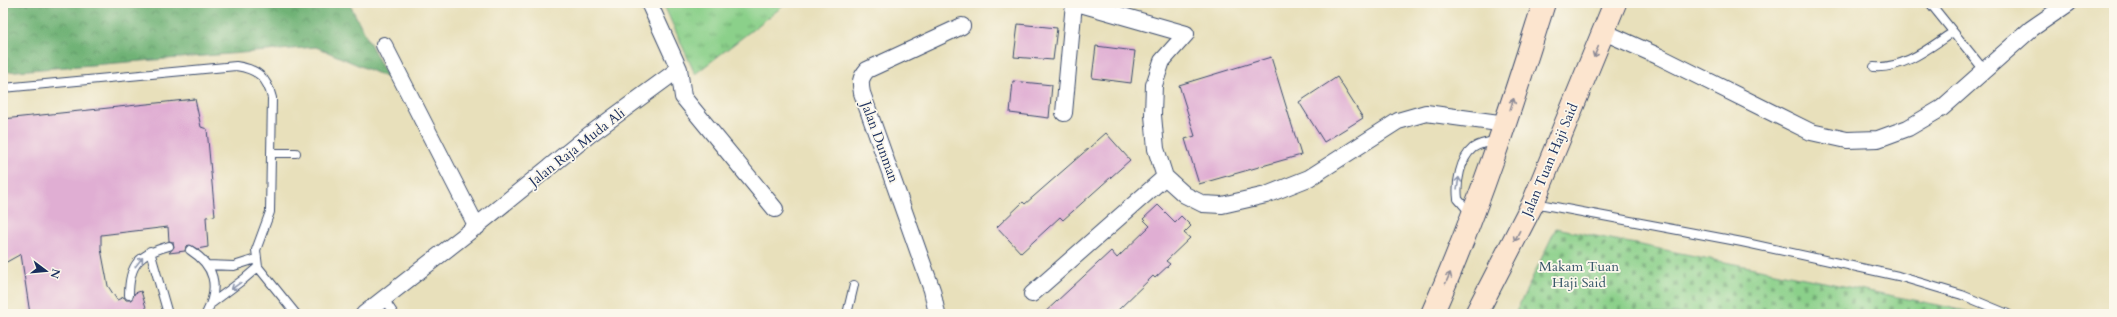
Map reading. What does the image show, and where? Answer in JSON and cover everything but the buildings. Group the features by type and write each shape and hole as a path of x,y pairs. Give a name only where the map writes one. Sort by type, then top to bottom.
{"main road":[{"path":"1432,314 1473,216 1503,132 1544,3"},
{"name":"Jalan Tuan Haji Said","path":"1476,314 1533,203 1615,3"}],"street":[{"path":"650,3 679,69 683,97 775,209"},
{"path":"1064,113 1076,3 1186,34 1162,61 1154,85 1153,115 1156,150 1165,177 1185,195 1203,204 1222,205 1266,194 1309,178 1398,121 1426,113 1503,132"},
{"path":"1604,32 1658,56 1811,132 1847,140 1878,139 1908,128 1942,108 2031,29 2069,3"},
{"name":"Jalan Dunman","path":"937,314 932,290 862,93 860,82 862,76 867,70 962,26"},
{"path":"384,45 476,227"},
{"name":"Jalan Raja Muda Ali","path":"364,314 476,227 589,135 679,69"},
{"path":"1032,294 1165,177"}],"lane":[{"path":"1930,3 1984,70"},
{"path":"1874,67 1887,68 1913,58 1953,32"},
{"path":"3,88 236,66 251,68 263,75 271,92 270,212 256,250 257,263 296,314"},
{"path":"271,153 296,153"},
{"path":"1533,203 1742,242 1898,276 1962,294 2008,314"},
{"path":"129,295 129,282 133,270 140,259 150,251 169,246"},
{"path":"190,250 207,264 214,283 212,303 206,314"},
{"path":"150,251 168,314"},
{"path":"207,264 234,266 257,263"},
{"path":"212,303 244,280 257,263"},
{"path":"847,314 854,285"},
{"path":"384,299 394,314"}],"green space":[{"path":"3,3 349,3 388,78 316,47 4,72"},
{"path":"663,3 787,3 695,74"},
{"name":"Makam Tuan Haji Said","path":"1556,228 1938,305 1979,314 1515,314"}]}
